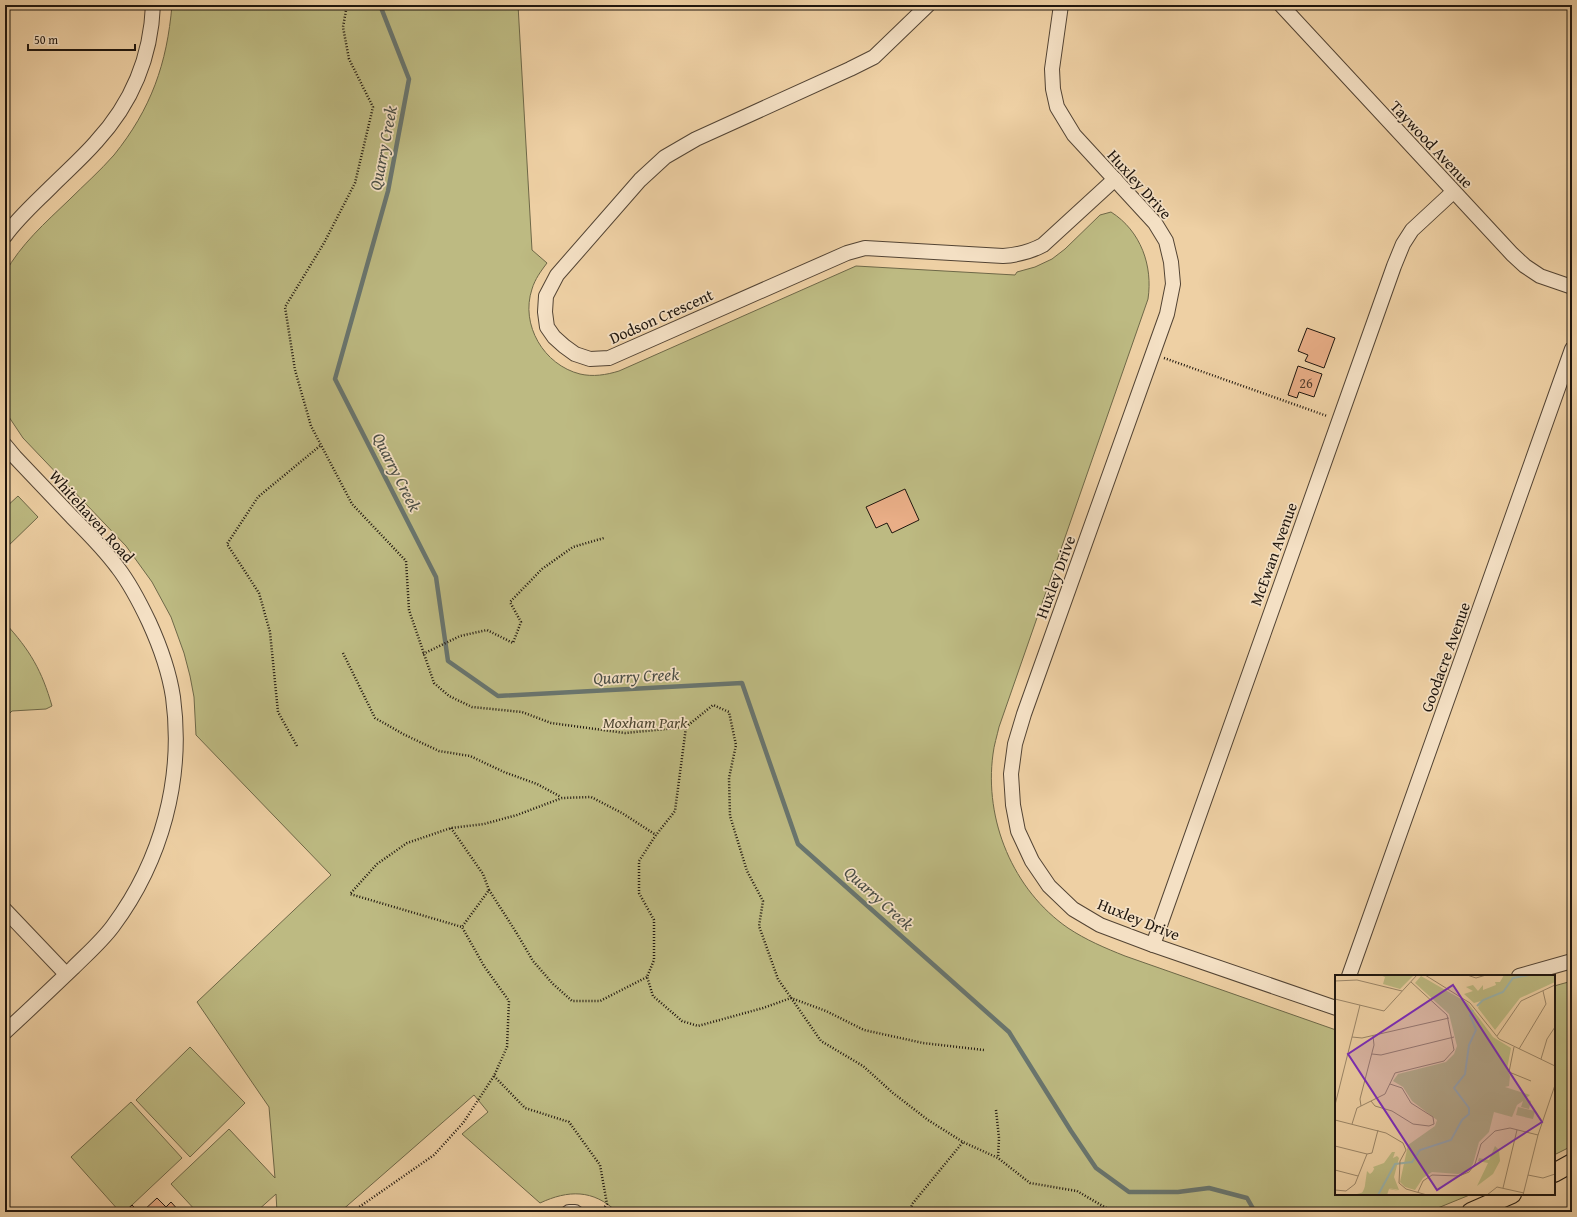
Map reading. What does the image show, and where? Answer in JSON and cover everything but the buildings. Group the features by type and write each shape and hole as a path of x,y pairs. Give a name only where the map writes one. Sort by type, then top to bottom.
{"main road":[{"path":"1555,1172 1572,1163"},
{"path":"1471,1212 1510,1195"}],"street":[{"path":"5,236 25,212 95,144 124,106 137,80 146,53 151,30 153,5"},
{"name":"Dodson Crescent","path":"928,5 874,57 696,138 660,162 640,180 557,276 546,296 545,312 547,327 554,337 576,354 590,359 609,358 840,256 865,248 1003,256 1017,255 1031,251 1043,245 1115,179"},
{"name":"Huxley Drive","path":"1060,5 1052,69 1053,89 1057,107 1074,135 1155,223 1166,241 1171,262 1173,284 1167,314 1024,714 1015,744 1011,774 1013,805 1018,831 1032,861 1049,886 1073,909 1100,925 1153,945 1335,1008"},
{"name":"Taywood Avenue","path":"1281,5 1512,254 1525,266 1540,276 1572,287"},
{"name":"McEwan Avenue","path":"1153,945 1394,266 1403,244 1412,230 1453,192"},
{"name":"Goodacre Avenue","path":"1349,975 1572,349"},
{"name":"Whitehaven Road","path":"5,445 96,541 119,568 129,584 138,599 160,648 168,672 173,696 176,725 176,755 168,812 152,856 131,898 113,926 98,944 5,1032"},
{"path":"5,910 66,974"},
{"path":"1523,975 1572,961"},
{"path":"569,1212 575,1212"}],"path":[{"path":"347,5 343,27 349,59 373,107 355,184 324,243 285,307 295,370 311,426 352,504 406,561 409,610 434,683 449,696 472,707 522,712 551,723 625,733 686,727 713,705 729,712 736,745 729,778 730,816 747,871 763,901 759,926 778,979 821,1041 863,1066 893,1093 928,1120 962,1142 998,1158 1030,1183 1077,1191 1113,1212"},
{"path":"1153,354 1339,421"},
{"path":"297,746 278,712 270,632 259,593 227,544 258,497 321,445"},
{"path":"424,654 460,636 487,630 513,643 521,622 510,602 542,569 573,547 604,538"},
{"path":"343,653 375,718 405,735 439,751 470,756 504,772 537,784 562,798"},
{"path":"451,828 483,874 489,890 533,961 553,984 572,1001 600,1001 647,976 654,960 654,920 639,892 639,861 656,835 675,811 686,727"},
{"path":"352,1212 434,1155 463,1123 494,1076 507,1047 509,1001 484,966 462,928 350,894 377,864 407,843 451,828 484,824 510,817 562,798 591,797 622,813 656,835"},
{"path":"462,928 489,890"},
{"path":"647,976 653,996 682,1021 698,1026 763,1008 790,998 826,1011 864,1030 923,1043 984,1050"},
{"path":"494,1076 525,1108 569,1122 600,1165 607,1204 601,1212"},
{"path":"996,1110 999,1138 998,1158"},
{"path":"909,1212 913,1203 962,1142"}],"green space":[{"name":"Moxham Park","path":"172,5 518,5 532,250 547,263 536,278 532,289 529,303 529,316 532,329 538,342 546,353 567,369 580,374 600,375 619,371 856,266 1015,275 1017,272 1035,267 1052,259 1065,249 1100,215 1111,212 1121,220 1130,229 1143,250 1149,274 1148,299 999,727 993,751 991,779 993,804 998,828 1006,852 1018,874 1032,894 1049,912 1068,928 1082,936 1125,956 1335,1030 1335,1195 1470,1195 1428,1212 617,1212 608,1204 599,1199 580,1194 560,1196 540,1203 462,1134 488,1112 474,1095 340,1212 277,1212 276,1194 256,1212 197,1212 171,1184 229,1129 275,1178 269,1107 197,1002 331,875 196,735 194,697 184,653 171,617 152,582 126,546 23,438 5,411 5,273 11,262 34,234 98,172 127,138 147,103 155,85 166,47"},
{"path":"18,496 38,517 5,549 5,508"},
{"path":"5,623 21,642 34,662 44,682 52,706 46,709 12,711 5,718"},
{"path":"1572,981 1572,1146 1555,1154 1555,986"},
{"path":"190,1047 245,1103 190,1157 136,1100"},
{"path":"131,1102 182,1158 132,1205 123,1212 120,1212 71,1157"}],"waterway":[{"name":"Quarry Creek","path":"380,5 409,79 388,191 335,379 436,577 448,661 498,696 742,683 798,844 1009,1032 1096,1168 1129,1192 1178,1192 1209,1188 1247,1198 1255,1212"}]}
